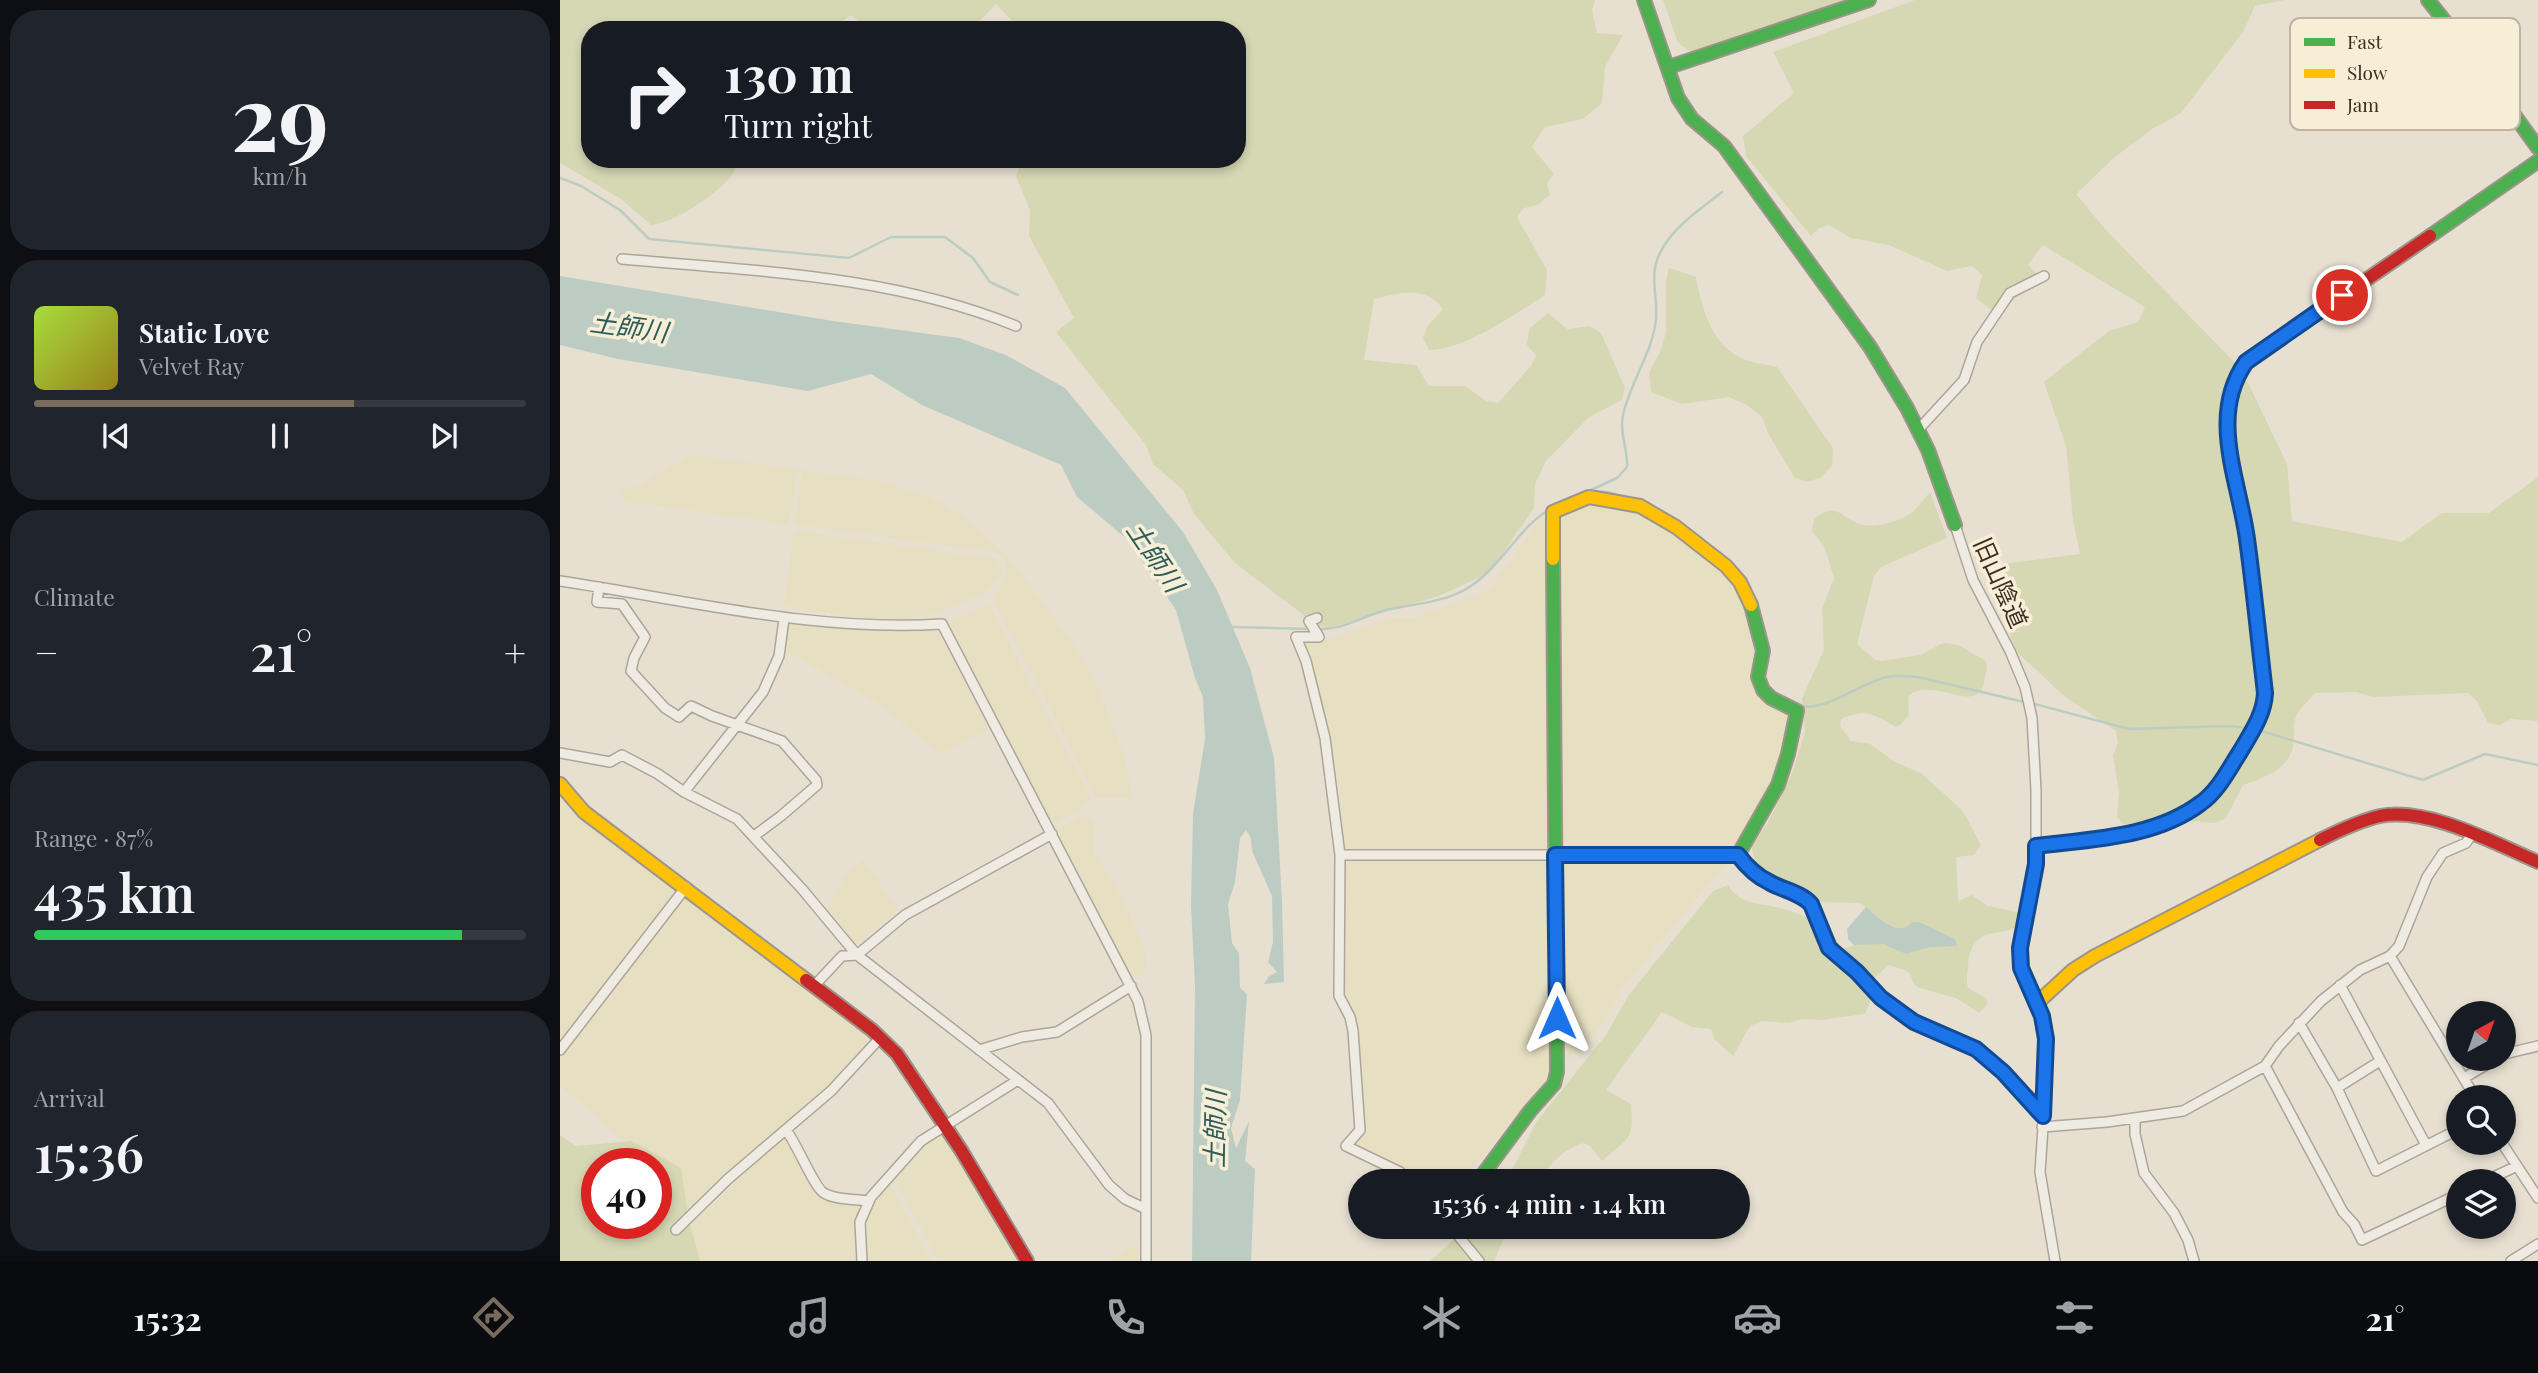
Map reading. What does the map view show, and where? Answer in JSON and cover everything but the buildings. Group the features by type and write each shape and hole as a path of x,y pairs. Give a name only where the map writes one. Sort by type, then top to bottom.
{"street":[{"name":"旧山陰道","path":"1644,0 1678,98 1692,119 1724,146 1870,347 1918,430 1928,450 1973,580 2010,651 2025,687 2032,718 2036,864 2020,948 2021,968 2042,1016 2046,1039 2040,1172 2054,1261"},
{"path":"1669,66 1869,0"},
{"path":"2428,0 2442,18"},
{"path":"2520,123 2538,148"},
{"path":"2036,846 2134,833 2163,824 2188,812 2203,802 2220,782 2257,722 2264,705 2265,693 2245,527 2227,440 2229,401 2235,377 2246,362 2538,161"},
{"path":"622,260 839,280 921,295 963,306 1016,326"},
{"path":"1918,430 1964,380 1977,342 2010,293 2044,276"},
{"path":"1487,1169 1530,1111 1554,1084 1557,1072 1553,512 1589,498 1640,506 1676,527 1726,566 1740,582 1754,612 1763,651 1758,677 1763,690 1771,698 1797,711 1788,757 1773,797 1738,855"},
{"path":"560,581 784,619 859,625 942,624 1138,1001 1146,1035 1146,1261"},
{"path":"599,587 597,602 622,604 645,637 634,658 631,671 666,708 679,717 691,706 782,741 816,780 817,785 781,817 754,836"},
{"path":"1317,618 1309,621 1319,637 1296,637 1306,661 1325,738 1340,855 1339,996 1350,1017 1353,1031 1361,1115 1360,1130 1346,1146 1394,1169"},
{"path":"684,792 763,692 779,656 784,619"},
{"path":"560,753 610,762 622,755 658,774 684,792 737,819 857,955 1048,1103 1110,1185 1125,1199 1144,1208"},
{"path":"560,783 584,812 686,887 897,1054 945,1124 1027,1261"},
{"path":"2036,1004 2073,970 2095,956 2328,836 2380,816 2420,816 2472,834 2538,862"},
{"path":"814,986 842,956 857,955 905,915 1052,834"},
{"path":"2042,1127 2135,1119 2183,1111 2265,1066 2320,1001 2360,970 2390,956 2399,946 2427,877 2443,853 2466,843 2472,834"},
{"path":"1340,855 1738,855"},
{"path":"1738,855 1753,873 1805,898 1811,904 1829,948 1894,1010 1914,1022 1976,1049 2003,1072 2043,1116"},
{"path":"560,1050 686,887"},
{"path":"2390,956 2468,1085"},
{"path":"2340,985 2426,1145"},
{"path":"979,1051 1022,1037 1057,1032 1131,986"},
{"path":"2299,1023 2337,1088 2376,1171 2446,1135"},
{"path":"676,1230 728,1179 831,1091 880,1038"},
{"path":"2516,1051 2538,1046"},
{"path":"2337,1088 2380,1061"},
{"path":"2265,1066 2343,1212 2354,1224 2362,1240 2446,1200"},
{"path":"2464,1079 2477,1071"},
{"path":"862,1261 860,1222 868,1201 922,1141 1018,1080"},
{"path":"2135,1119 2135,1134 2144,1173 2174,1213 2194,1261"},
{"path":"786,1130 820,1191 826,1195 868,1201"},
{"path":"2510,1155 2538,1198"},
{"path":"2511,1169 2517,1166"},
{"path":"1461,1239 1479,1261"},
{"path":"2511,1261 2538,1244"}],"shaded area":[{"path":"688,456 703,456 873,480 927,496 957,512 986,535 1012,562 1078,650 1098,686 1122,750 1133,798 1096,798 993,599 1008,573 1004,560 998,553 798,525 795,523 802,472 800,470 797,471 789,522 786,524 625,503 620,491 635,487"},
{"path":"1590,500 1645,512 1723,568 1743,594 1758,650 1754,677 1792,715 1773,787 1732,850 1558,851 1558,514"},
{"path":"1548,516 1552,853 1343,851 1339,790 1333,754 1323,709 1302,642 1304,639 1328,640 1393,618 1415,618 1489,590 1539,520"},
{"path":"797,531 996,559 1002,572 999,579 983,594 931,615 894,620 871,619 787,607 784,604 793,534"},
{"path":"990,606 1088,792 1090,799 1086,806 1054,823 1049,822 946,624"},
{"path":"783,618 873,627 931,624 942,638 987,730 941,753 938,752 882,706 784,650"},
{"path":"560,792 604,831 676,887 677,893 560,1044"},
{"path":"1082,815 1095,822 1094,852 1121,895 1146,953 1147,969 1141,976 1128,974 1057,837 1059,828"},
{"path":"1731,857 1621,989 1596,1035 1581,1045 1564,1063 1559,1064 1559,858"},
{"path":"1552,858 1554,1069 1472,1169 1401,1169 1353,1145 1363,1126 1357,1038 1343,994 1343,859"},
{"path":"863,860 897,908 897,912 854,945 825,913 845,876"},
{"path":"685,895 873,1039 827,1091 686,1221 672,1194 672,1148 631,1146 560,1086 560,1056"},
{"path":"943,1131 1023,1261 938,1261 894,1176 932,1136"},
{"path":"785,1135 818,1192 861,1204 857,1224 859,1261 673,1261 665,1250"},
{"path":"886,1184 891,1186 931,1261 867,1261 864,1223 870,1203"},
{"path":"1138,1244 1138,1261 1108,1261"}],"green space":[{"path":"560,0 1595,0 1592,10 1597,33 1623,35 1605,67 1602,103 1583,119 1545,127 1532,147 1554,174 1547,184 1550,195 1538,205 1524,208 1517,217 1547,270 1545,295 1474,338 1429,350 1423,338 1427,327 1443,309 1436,301 1428,296 1412,293 1374,299 1364,360 1416,365 1429,386 1465,386 1486,401 1498,403 1531,366 1536,355 1527,345 1529,329 1548,313 1567,329 1590,326 1601,333 1625,388 1622,400 1589,417 1546,461 1535,484 1534,508 1489,573 1439,596 1331,627 1318,626 1235,563 1194,514 1183,490 1153,464 1146,445 1056,332 1074,318 1029,236 1030,210 1016,176 1019,168 1246,168 1246,21 1012,21 996,4 980,21 859,21 850,15 843,21 581,21 581,168 735,168 725,183 706,199 671,219 651,225 621,199 560,163"},
{"path":"1663,0 1843,0 1691,52 1678,43"},
{"path":"1915,0 2285,0 2255,6 2243,32 2181,113 2152,129 2115,157 2076,194 2107,231 2235,363 2249,385 2287,464 2292,521 2402,542 2442,513 2489,513 2538,477 2538,721 2511,719 2500,725 2488,723 2477,701 2468,693 2373,697 2356,692 2315,693 2297,714 2293,747 2286,762 2274,772 2243,785 2226,818 2215,823 2188,821 2138,828 2126,826 2117,818 2119,792 2113,755 2118,743 2116,731 2063,695 2017,652 1984,570 1995,565 2080,554 2073,520 2066,446 2044,382 2109,331 2138,322 2145,307 2043,245 2028,265 2036,273 2037,285 2016,298 1998,315 1976,298 1982,275 1972,266 1947,271 1889,245 1851,238 1829,225 1819,228 1811,236 1746,156 1743,136 1794,93 1773,52"},
{"path":"1669,268 1696,277 1709,322 1714,333 1729,351 1748,361 1777,367 1833,448 1832,466 1820,478 1806,482 1794,477 1769,435 1762,417 1747,405 1729,397 1682,404 1651,392 1649,373 1661,350 1666,332 1666,281"},
{"path":"1930,492 1947,538 1881,567 1874,576 1857,644 1875,660 1881,661 1920,655 1943,643 1958,645 1986,661 1984,683 1980,692 1973,696 1929,690 1908,696 1909,715 1896,727 1864,713 1841,719 1840,726 1851,741 1870,744 1895,762 1921,773 1963,811 1981,845 1974,855 1956,857 1958,901 1972,895 1988,906 2017,912 2021,917 2017,925 2010,930 1985,936 1977,941 1971,951 1968,988 1986,998 1988,1004 1979,1013 1956,998 1920,988 1913,983 1908,972 1888,965 1875,978 1872,997 1865,1014 1820,1020 1801,1019 1789,1023 1762,1021 1750,1026 1733,1056 1714,1039 1711,1029 1692,1027 1662,1012 1606,1090 1631,1104 1632,1125 1624,1142 1602,1161 1590,1146 1584,1143 1570,1149 1547,1169 1513,1169 1537,1121 1606,1035 1628,996 1713,891 1728,885 1744,900 1780,908 1807,918 1831,934 1843,949 1859,943 1883,944 1906,954 1930,947 1957,945 1909,927 1902,929 1890,926 1860,903 1814,902 1763,871 1755,862 1751,844 1767,824 1791,776 1805,732 1802,698 1824,650 1822,608 1834,578 1824,546 1812,531 1814,519 1822,513 1834,511 1863,525 1875,526 1901,519 1919,506"},
{"path":"560,1135 576,1146 632,1141 645,1148 581,1148 581,1239 672,1239 672,1163 681,1168 689,1221 700,1261 560,1261"},
{"path":"1455,1239 1503,1239 1494,1261 1430,1261"}],"water":[{"name":"土師川","path":"560,276 833,321 959,338 1006,355 1065,388 1183,532 1217,590 1250,668 1274,758 1284,982 1264,984 1268,977 1277,972 1268,962 1273,942 1272,896 1252,851 1251,838 1246,830 1240,838 1235,882 1228,904 1232,943 1239,953 1240,988 1247,994 1240,1100 1231,1128 1236,1148 1249,1121 1245,1161 1255,1169 1251,1261 1192,1261 1195,987 1191,905 1193,814 1205,739 1203,697 1176,610 1128,540 1077,497 1061,465 922,405 871,374 808,391 618,359 560,345"},
{"path":"1866,907 1889,925 1901,928 1912,922 1919,922 1955,939 1957,946 1930,947 1906,954 1883,944 1854,945 1848,939 1847,929"}],"waterway":[{"path":"560,178 581,186 620,210 649,239 849,258 891,237 945,237 973,258 990,282 1018,295"},
{"path":"1591,490 1617,478 1627,467 1623,415 1654,331 1654,276 1657,260 1666,242 1680,226 1722,192"},
{"path":"1591,491 1608,492 1632,499"},
{"path":"1317,629 1343,626 1383,611 1457,594 1488,572 1528,526 1547,511"},
{"path":"1233,627 1310,629"},
{"path":"1765,632 1768,646"},
{"path":"1799,706 1821,705 1875,681 1898,676 1918,677 2024,702"},
{"path":"2031,703 2129,729 2228,726 2251,728"},
{"path":"2258,730 2423,780 2485,754 2538,765"}],"traffic: fast":[{"path":"1644,0 1678,98 1692,119 1724,146 1870,347 1907,408 1928,450 1955,525"},
{"path":"1669,67 1869,0"},
{"path":"2428,0 2442,18"},
{"path":"2520,123 2538,148"},
{"path":"2430,236 2538,161"},
{"path":"1487,1169 1530,1111 1554,1084 1557,1072 1553,559"},
{"path":"1738,855 1778,785 1797,711 1771,698 1763,690 1758,677 1763,651 1751,605"}],"traffic: slow":[{"path":"1553,559 1553,512 1589,497 1640,506 1676,527 1726,566 1740,582 1751,605"},
{"path":"560,784 584,812 806,980"},
{"path":"2036,1004 2073,970 2095,956 2320,840"}],"traffic: jam":[{"path":"2246,362 2430,236"},
{"path":"2320,840 2349,826 2380,816 2419,817 2461,828 2538,862"},
{"path":"806,980 872,1030 897,1054 961,1150 1027,1261"}],"route":[{"path":"1557,1018 1555,855 1738,855 1753,873 1805,898 1811,904 1829,948 1894,1010 1914,1022 1976,1049 2003,1072 2043,1116 2046,1039 2042,1016 2021,968 2020,948 2036,864 2036,846 2134,833 2163,824 2188,812 2203,802 2220,782 2257,722 2264,705 2265,693 2250,559 2227,440 2229,401 2235,377 2246,362 2342,295"}]}
